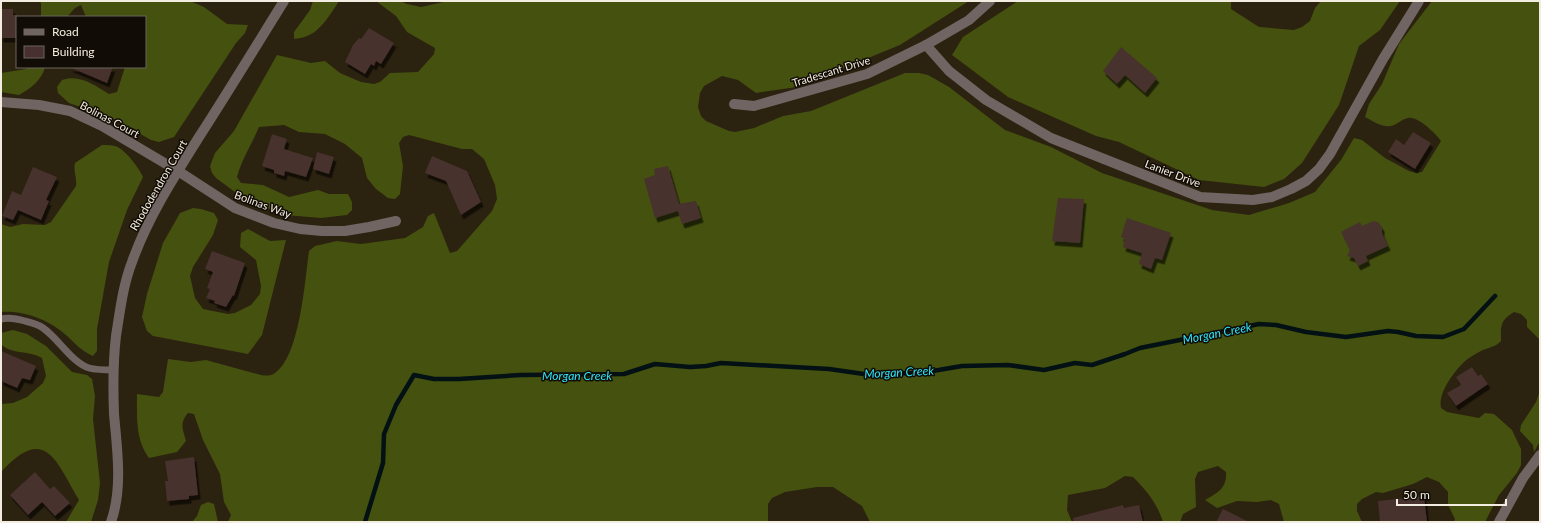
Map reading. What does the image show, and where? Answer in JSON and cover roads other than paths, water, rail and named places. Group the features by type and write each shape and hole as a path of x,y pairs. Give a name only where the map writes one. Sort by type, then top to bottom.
{"street":[{"name":"Rhododendron Court","path":"111,522 116,503 118,481 114,411 116,338 123,296 131,263 144,230 178,171 284,1"},
{"name":"Tradescant Drive","path":"734,104 754,106 867,74 926,45 969,20 990,1"},
{"name":"Lanier Drive","path":"926,45 949,71 986,100 1051,138 1200,197 1253,200 1272,197 1291,189 1306,180 1319,169 1330,154 1382,59 1419,1"},
{"name":"Bolinas Court","path":"1,102 39,105 70,111 102,126 178,171"},
{"name":"Bolinas Way","path":"178,171 234,208 274,223 300,229 345,231 396,221"},
{"path":"1499,522 1524,478 1540,455"}],"lane":[{"path":"1,319 6,318 42,327 78,362 89,368 114,370"}],"waterway":[{"name":"Morgan Creek","path":"365,522 383,463 384,434 396,405 414,375 434,379 459,379 520,375 624,374 655,364 690,367 721,363 829,369 864,374 921,373 962,366 1008,365 1044,370 1075,363 1092,365 1140,348 1259,324 1276,325 1306,332 1346,337 1388,331 1416,336 1443,337 1464,329 1495,296"}]}
